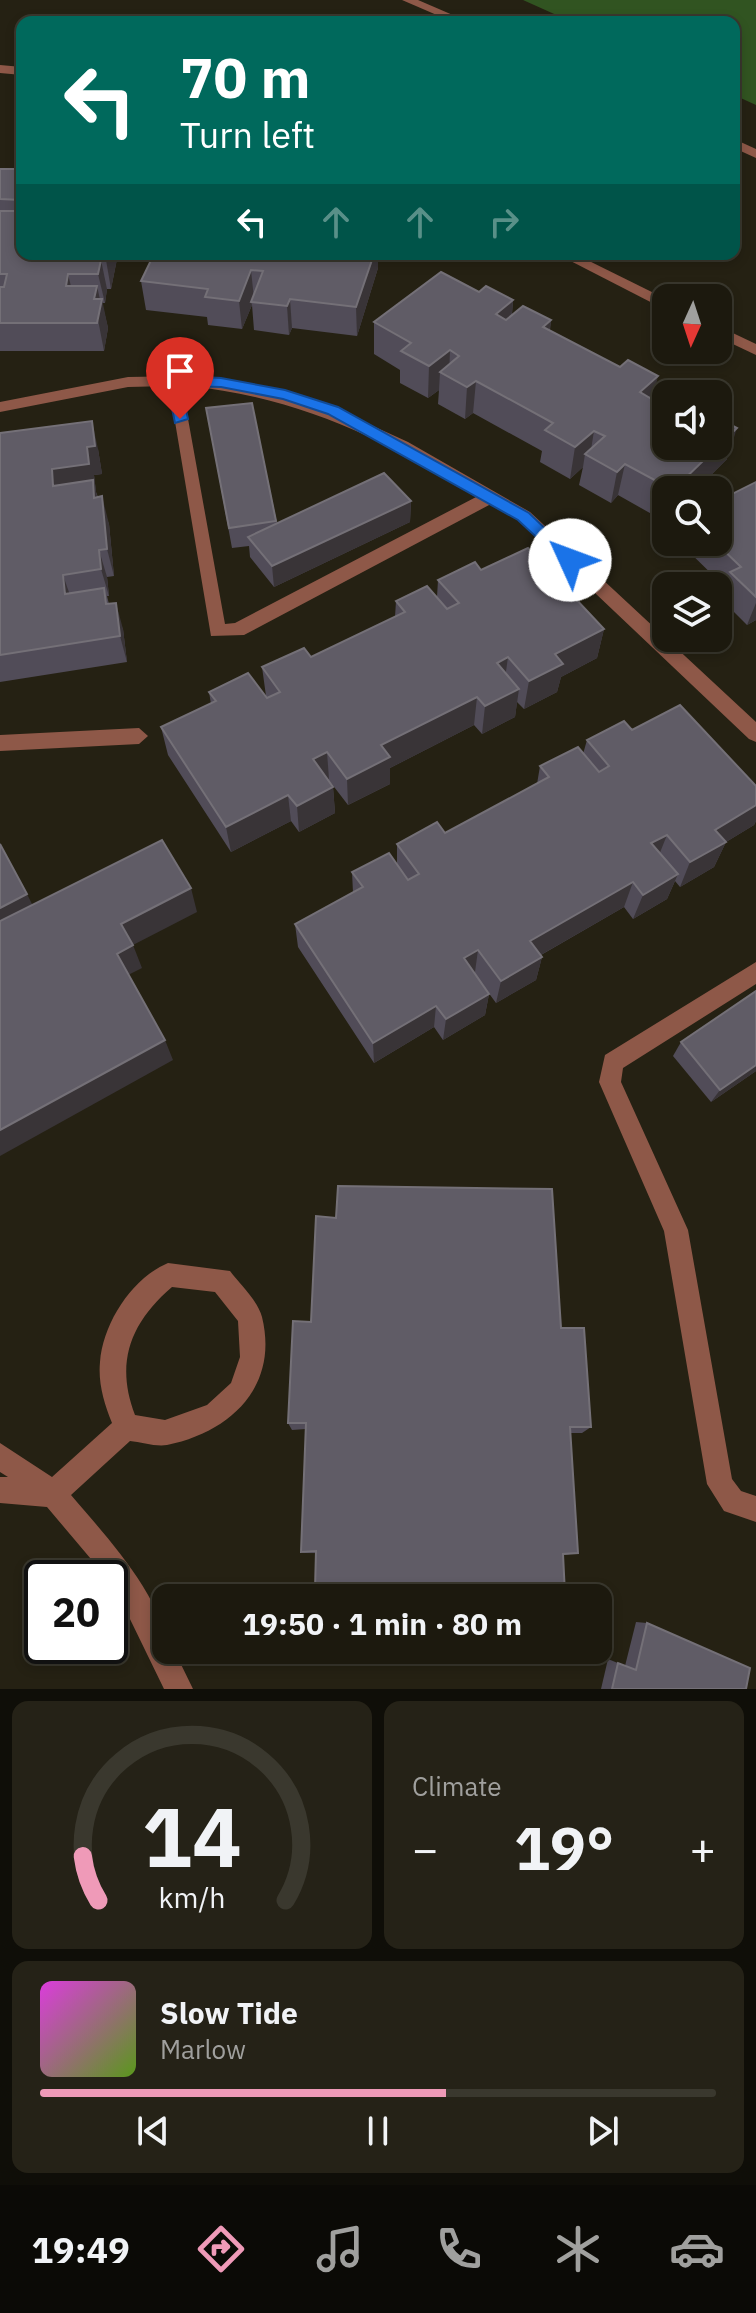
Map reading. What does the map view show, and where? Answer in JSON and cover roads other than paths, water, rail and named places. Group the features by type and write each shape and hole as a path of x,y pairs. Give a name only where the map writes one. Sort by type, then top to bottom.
{"street":[{"path":"408,0 448,16"},
{"path":"576,260 652,298"},
{"path":"732,338 756,350"},
{"path":"185,381 175,389 217,631 238,630 491,497"},
{"path":"0,407 128,382 185,381 221,383 272,392 333,411 524,516 756,734"},
{"path":"0,743 139,736"},
{"path":"756,972 613,1062 610,1082 676,1230 720,1484 733,1502 756,1509"},
{"path":"168,1275 221,1280 250,1317 253,1357 240,1392 215,1415 165,1433 126,1427 112,1396 111,1362 123,1323 143,1294 168,1275"},
{"path":"0,1490 53,1494 126,1427"},
{"path":"0,1456 53,1494 120,1573 179,1689"}]}
